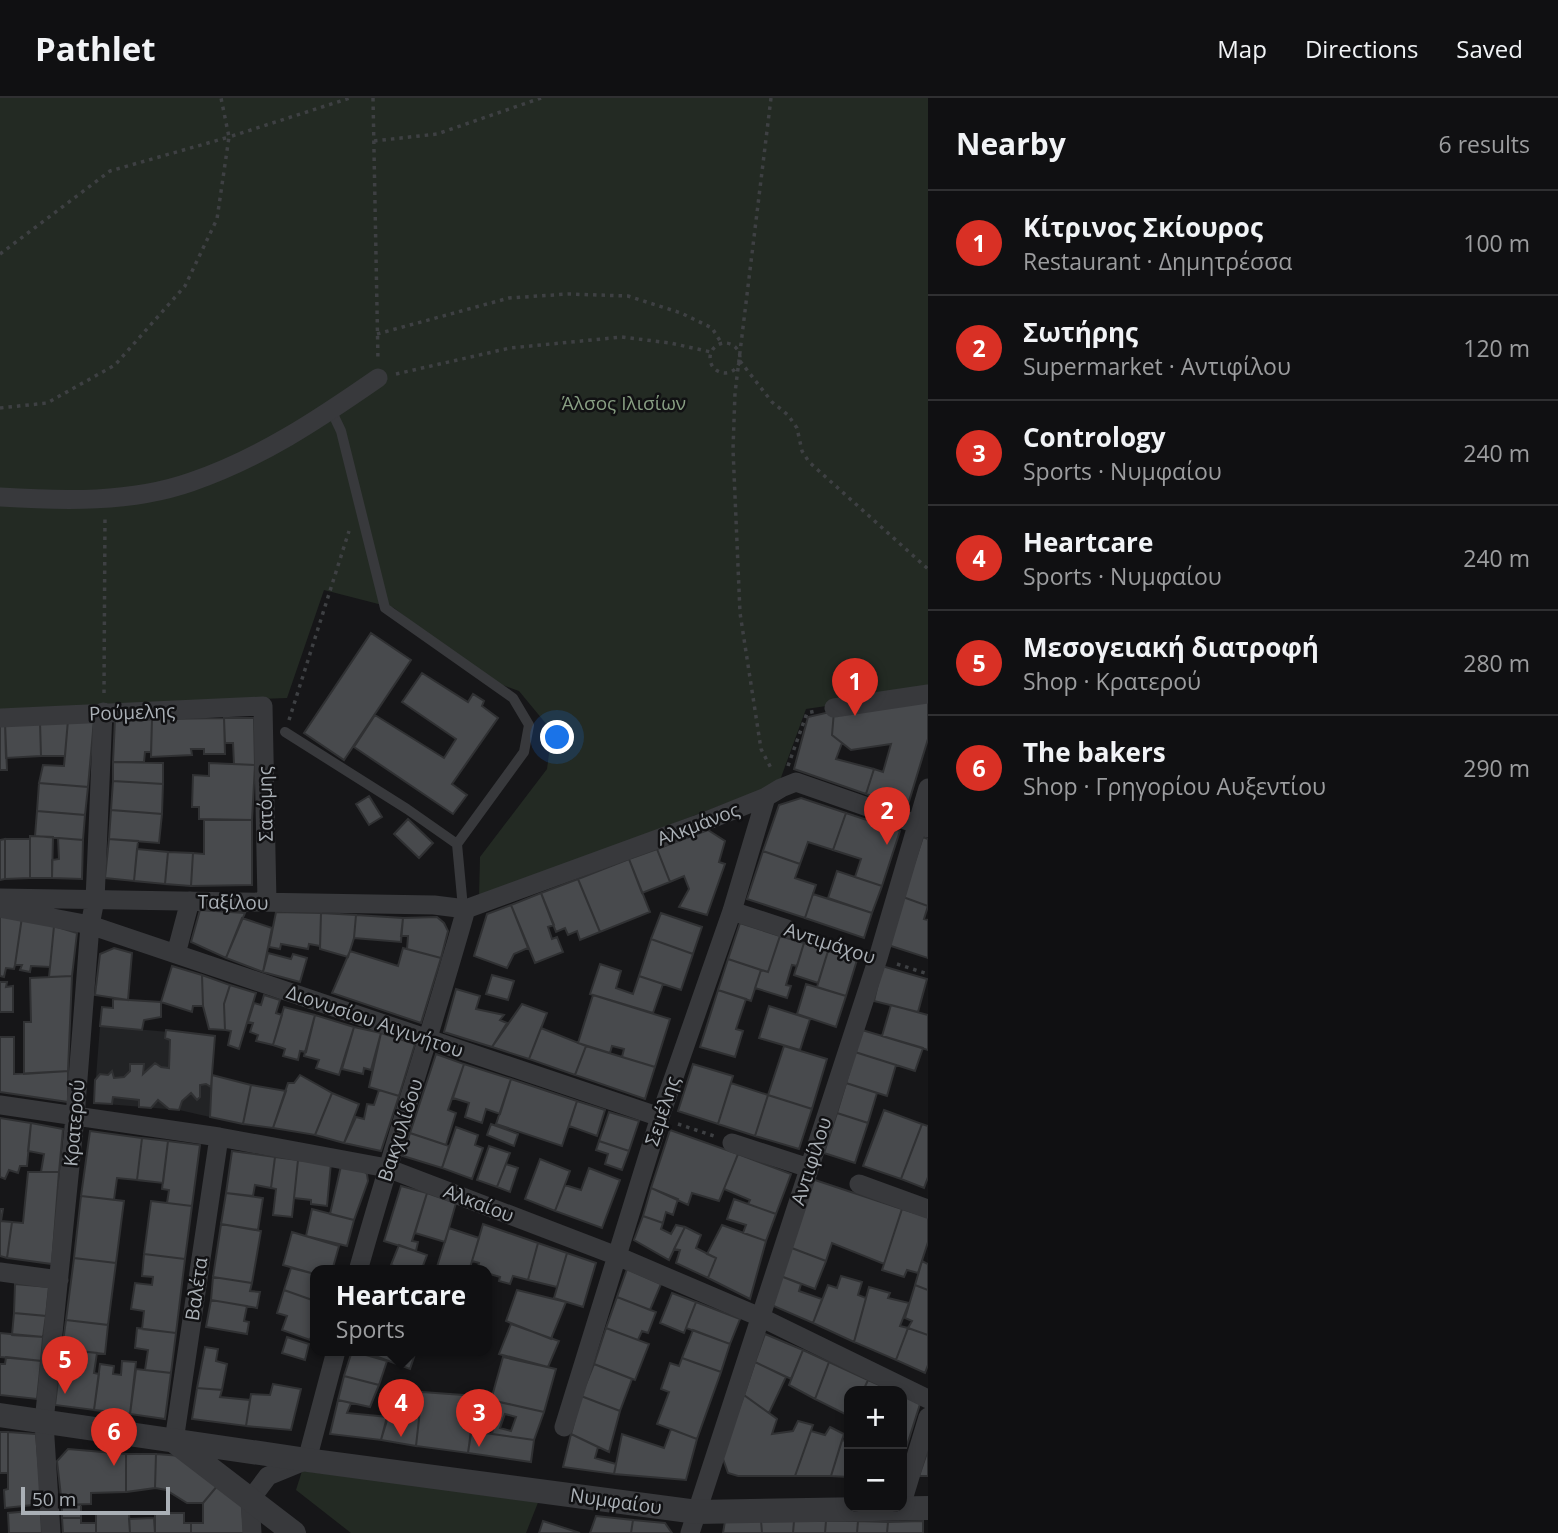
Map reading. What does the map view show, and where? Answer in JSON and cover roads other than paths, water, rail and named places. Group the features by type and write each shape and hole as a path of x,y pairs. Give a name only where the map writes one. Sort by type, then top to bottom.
{"street":[{"path":"0,496 43,499 106,498 152,492 190,483 253,457 378,378"},
{"path":"834,708 928,694"},
{"name":"Ρούμελης","path":"0,718 263,706"},
{"name":"Σατόμης","path":"263,706 267,902"},
{"name":"Κρατερού","path":"51,1533 44,1422 75,1116 90,925 95,900 103,712"},
{"name":"Αλκμάνος","path":"464,908 773,793 796,782 923,826"},
{"name":"Αντιφίλου","path":"693,1527 923,826 928,788"},
{"name":"Σεμέλης","path":"564,1427 660,1117 773,793"},
{"name":"Ταξίλου","path":"0,898 434,905 464,908"},
{"path":"176,954 190,901"},
{"path":"0,908 90,925"},
{"name":"Βακχυλίδου","path":"361,1265 387,1168 429,1039 464,908"},
{"name":"Αντιμάχου","path":"732,911 787,929"},
{"name":"Διονυσίου Αιγινήτου","path":"90,925 660,1117"},
{"name":"Αλκαίου","path":"0,1105 219,1137 387,1168 617,1256 760,1317 928,1399"},
{"name":"Βαλέτα","path":"174,1441 219,1137"},
{"path":"732,1143 809,1168"},
{"path":"859,1184 928,1209"},
{"path":"0,1272 59,1280"},
{"path":"252,1533 250,1500 268,1476 307,1460 335,1356"},
{"name":"Νυμφαίου","path":"0,1415 307,1460 693,1527 844,1512"},
{"path":"907,1486 928,1417"},
{"path":"174,1441 294,1533"},
{"name":"Νυμφαίου","path":"907,1506 928,1508"}],"lane":[{"path":"331,410 341,431 385,608 513,698 529,725 524,752 457,844 464,908"},
{"path":"285,732 457,844"}],"place":[{"name":"Κίτρινος Σκίουρος","path":"855,716"},
{"name":"Σωτήρης","path":"887,845"},
{"name":"Μεσογειακή διατροφή","path":"65,1394"},
{"name":"Heartcare","path":"401,1437"},
{"name":"Contrology","path":"479,1447"},
{"name":"The bakers","path":"114,1466"}],"park label":[{"name":"Άλσος Ιλισίων","path":"624,403"}]}
